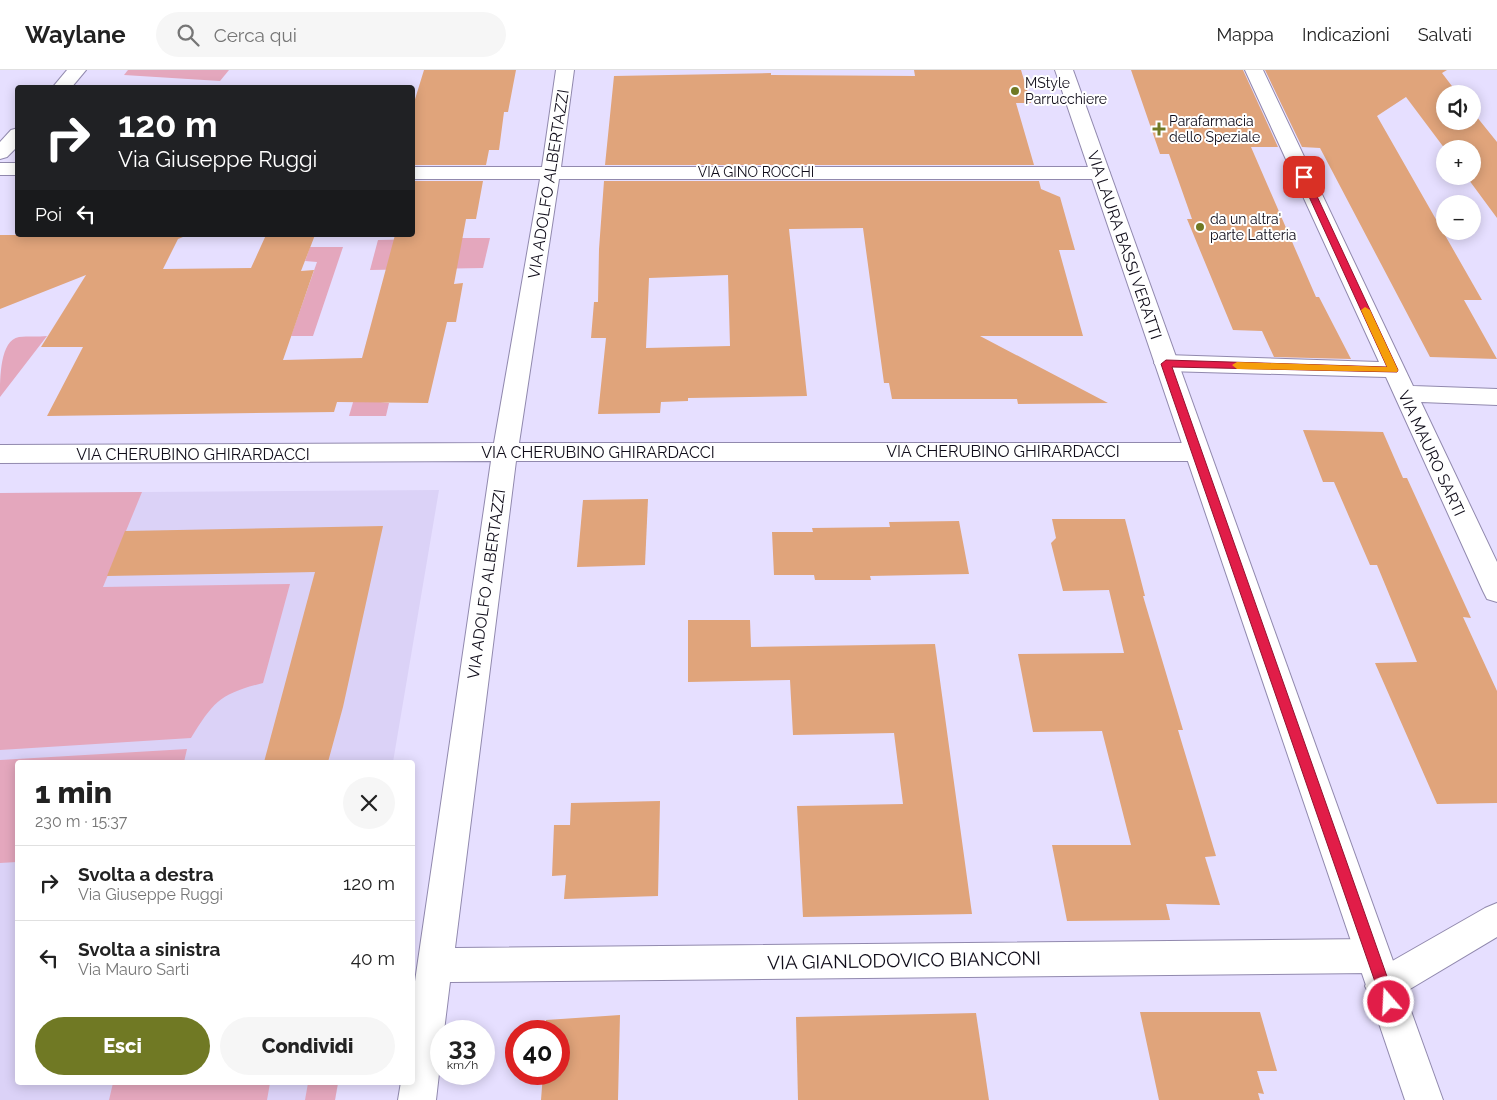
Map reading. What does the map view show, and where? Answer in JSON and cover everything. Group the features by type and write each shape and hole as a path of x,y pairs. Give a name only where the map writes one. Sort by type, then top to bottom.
{"street":[{"path":"63,85 77,70"},
{"name":"VIA ADOLFO ALBERTAZZI","path":"418,1100 505,452 565,70"},
{"name":"VIA LAURA BASSI VERATTI","path":"1064,70 1424,1100"},
{"name":"VIA MAURO SARTI","path":"1254,70 1497,591"},
{"path":"0,153 15,137"},
{"path":"0,169 15,169"},
{"name":"VIA GINO ROCCHI","path":"415,173 1100,172"},
{"path":"1166,364 1394,370"},
{"path":"1405,394 1497,397"},
{"name":"VIA CHERUBINO GHIRARDACCI","path":"0,454 1196,452"},
{"path":"1378,971 1497,919"},
{"name":"VIA GIANLODOVICO BIANCONI","path":"435,965 1378,971"}],"shaded area":[{"path":"128,70 229,70 220,81 124,75"},
{"path":"490,238 483,268 370,270 378,240"},
{"path":"310,247 343,247 313,336 291,336 317,262 305,261"},
{"path":"47,336 0,397 2,361 8,345 19,337"},
{"path":"354,399 389,403 386,416 349,416"},
{"path":"439,490 393,760 15,760 15,1085 338,1085 335,1100 0,1100 0,493"},
{"path":"142,492 103,587 290,584 263,683 227,695 206,715 191,738 0,750 0,493"},
{"path":"187,749 184,760 15,760 15,862 0,863 0,760"},
{"path":"112,1085 270,1085 267,1100 109,1100"},
{"path":"308,1085 338,1085 335,1100 305,1100"}],"building":[{"path":"424,70 516,70 508,112 504,112 499,150 489,150 486,165 415,165 415,99"},
{"path":"914,70 1021,70 1031,103 1016,103 1034,165 605,165 614,76 771,73 771,75 915,76"},
{"path":"1131,70 1243,70 1278,147 1251,147 1316,297 1319,297 1351,359 1274,357 1262,331 1233,330 1187,219 1192,219 1169,154 1160,154"},
{"path":"1265,70 1447,70 1442,73 1451,85 1436,85 1436,130 1481,130 1481,122 1497,142 1497,218 1473,185 1481,185 1481,140 1438,140 1406,97 1377,116 1436,219 1436,240 1448,240 1482,300 1464,300 1497,359 1430,357 1320,148 1302,147"},
{"path":"415,181 483,181 476,219 466,219 454,284 463,283 456,322 447,322 428,403 337,402 334,412 47,416 83,347 41,347 86,275 0,309 0,235 15,235 15,237 183,237 178,239 163,269 251,268 265,237 314,237 301,271 314,270 283,360 362,358 394,237 415,237"},
{"path":"604,181 1039,181 1041,189 1060,197 1075,250 1059,250 1083,336 980,336 1108,403 1018,404 1017,399 892,399 889,383 884,383 863,228 789,229 807,396 688,398 688,401 661,402 660,413 598,414 606,338 591,338 594,302 598,302 599,249","holes":["728,275 730,346 646,348 649,278"]},
{"path":"1303,430 1383,432 1403,478 1407,478 1471,618 1463,617 1497,691 1497,803 1437,804 1375,663 1417,662 1377,565 1370,565 1334,482 1323,482"},
{"path":"648,499 645,565 577,567 583,500"},
{"path":"1052,519 1125,519 1145,596 1143,596 1183,730 1178,730 1216,856 1205,857 1220,905 1166,904 1170,920 1067,921 1052,845 1131,845 1102,731 1033,732 1018,654 1124,653 1109,590 1063,591 1051,543 1056,538"},
{"path":"959,521 969,574 870,576 871,580 815,580 814,575 774,575 772,532 813,532 812,528 890,527 889,522"},
{"path":"383,526 343,707 329,760 265,760 315,572 107,576 125,531"},
{"path":"688,620 750,620 751,647 935,644 972,914 803,917 797,806 903,804 894,733 793,735 790,680 688,682"},
{"path":"660,801 658,896 564,899 566,875 552,876 554,825 570,825 571,803"},
{"path":"1140,1012 1260,1012 1277,1071 1257,1071 1264,1094 1258,1093 1260,1100 1159,1100"},
{"path":"976,1013 989,1100 798,1100 796,1017"},
{"path":"620,1015 618,1100 541,1100 542,1085 570,1085 570,1020 546,1020"}],"slow traffic":[{"path":"1237,365 1394,370 1365,310"}],"place":[{"name":"MStyle Parrucchiere","path":"1015,91"},
{"name":"Parafarmacia dello Speziale","path":"1159,129"},
{"name":"da un altra' parte Latteria","path":"1200,227"}],"route":[{"path":"1304,177 1394,370 1166,364 1389,1002"}]}
